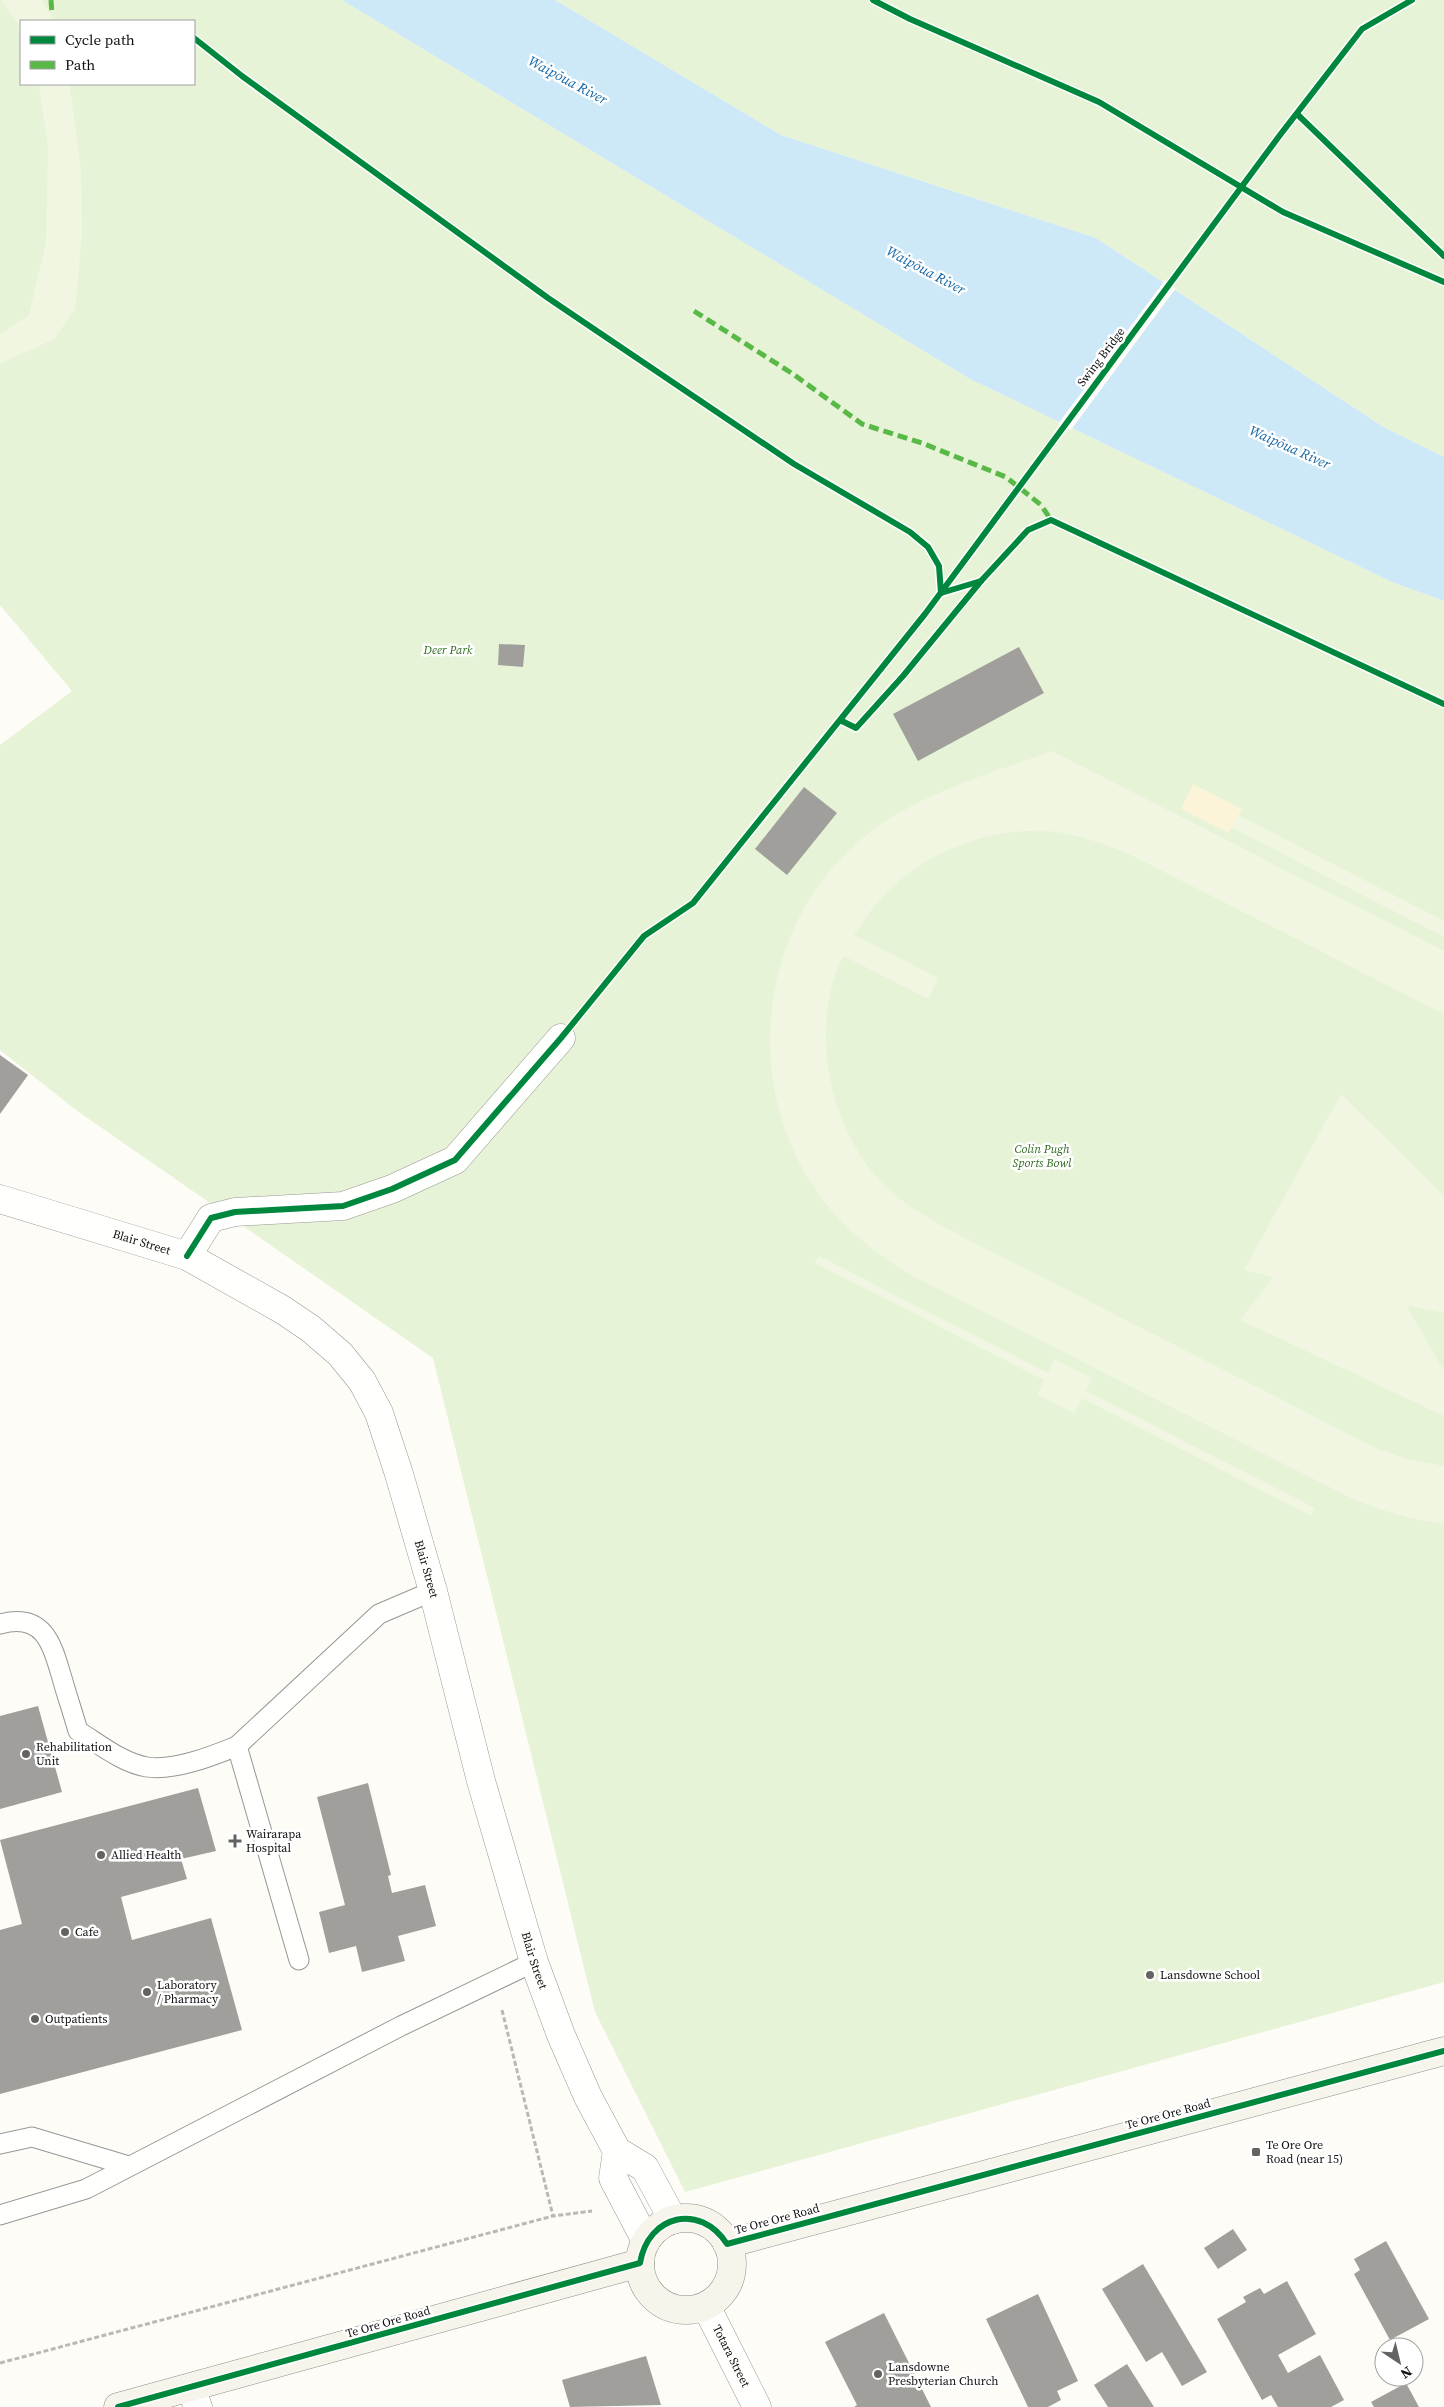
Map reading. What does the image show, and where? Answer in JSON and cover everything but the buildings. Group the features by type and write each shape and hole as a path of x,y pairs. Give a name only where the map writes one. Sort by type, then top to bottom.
{"main road":[{"name":"Te Ore Ore Road","path":"727,2244 1444,2051"},
{"name":"Te Ore Ore Road","path":"118,2407 195,2398 643,2252 662,2225 673,2220 686,2218 710,2225 720,2233 727,2244 732,2268 729,2280 724,2290 706,2306"},
{"path":"643,2252 641,2276 646,2288 655,2299 666,2307 679,2310 693,2310 706,2306"}],"street":[{"path":"187,1256 211,1218 235,1212 343,1206 392,1189 456,1160 561,1038"},
{"name":"Blair Street","path":"0,1199 187,1256 283,1310 311,1329 340,1354 362,1381 379,1413 399,1474 433,1591 481,1781 534,1962 561,2035 588,2096 617,2151"},
{"path":"643,2252 613,2178 617,2151 645,2168 673,2220"},
{"name":"Totara Street","path":"706,2306 757,2407"}],"lane":[{"path":"0,1624 14,1620 29,1623 43,1631 53,1646 78,1731 126,1760 147,1767 178,1764 211,1756 238,1746 379,1614 433,1591"},
{"path":"238,1746 299,1960"},
{"path":"0,2215 86,2189 401,2026 534,1962"},
{"path":"0,2144 32,2137 129,2166"}],"path":[{"path":"494,1980 553,2216"},
{"path":"0,2363 553,2216 597,2211"}],"green space":[{"path":"0,0 342,0 970,379 1392,582 1444,601 1444,1982 685,2192 595,2012 433,1358 76,1110 0,1050 0,745 72,691 0,605"},
{"path":"1,0 41,0 54,20 20,20 20,28"},
{"path":"555,0 1444,0 1444,457 1385,428 1096,238 781,135"},
{"path":"39,85 70,85 81,171 82,234 75,310 54,339 0,364 0,334 29,315 46,242 48,148"},
{"path":"1052,751 1444,951 1444,1014 1129,854 1099,842 1068,834 1044,831 1019,831 995,835 946,851 904,877 877,903 854,935 938,978 928,999 844,956 833,982 827,1011 826,1030 829,1074 840,1116 849,1136 873,1173 888,1189 938,1224 1376,1448 1406,1459 1444,1466 1444,1523 1398,1515 1353,1499 911,1275 870,1247 834,1213 814,1187 790,1143 776,1096 770,1048 773,999 785,952 805,907 833,867 869,833 890,819 912,806 957,785"},
{"path":"1238,815 1444,921 1444,937 1232,828"},
{"path":"1341,1094 1444,1196 1444,1313 1406,1305 1444,1371 1444,1416 1240,1320 1273,1277 1244,1270"},
{"path":"819,1256 1048,1373 1055,1359 1092,1378 1086,1391 1315,1508 1311,1516 1082,1398 1074,1413 1037,1395 1044,1380 815,1263"}],"sand":[{"path":"1193,784 1242,809 1229,833 1181,809"}],"water":[{"name":"Waipōua River","path":"342,0 555,0 781,135 1096,238 1385,428 1444,457 1444,601 1392,582 970,379"}],"pier":[{"path":"1165,280 1176,288 1071,430 1058,424"}],"marked path":[{"path":"51,0 52,14"},
{"path":"694,311 793,374 862,424 922,443 1006,477 1041,505 1051,520"}],"cycle path":[{"path":"873,0 910,19 1099,102 1283,212 1444,282"},
{"name":"Swing Bridge","path":"187,1256 211,1218 235,1212 343,1206 392,1189 455,1160 561,1038 644,936 693,903 925,614 1280,135 1362,29 1412,0"},
{"path":"195,39 242,76 548,298 794,464 910,532 928,547 939,566 941,593"},
{"path":"1297,114 1444,256"},
{"path":"941,593 981,581 1028,530 1051,520 1444,704"},
{"path":"842,721 856,728 903,676 981,581"},
{"path":"118,2407 640,2263 645,2247 653,2234 664,2225 676,2220 690,2219 703,2222 716,2231 727,2244 1444,2051"}],"place":[{"name":"Rehabilitation Unit","path":"26,1754"},
{"name":"Wairarapa Hospital","path":"235,1841"},
{"name":"Allied Health","path":"101,1855"},
{"name":"Cafe","path":"65,1932"},
{"name":"Lansdowne School","path":"1150,1975"},
{"name":"Laboratory / Pharmacy","path":"147,1992"},
{"name":"Outpatients","path":"35,2019"},
{"name":"Te Ore Ore Road (near 15)","path":"1256,2152"},
{"name":"Lansdowne Presbyterian Church","path":"878,2374"}],"park label":[{"name":"Deer Park","path":"448,650"},
{"name":"Colin Pugh Sports Bowl","path":"1042,1156"}]}
